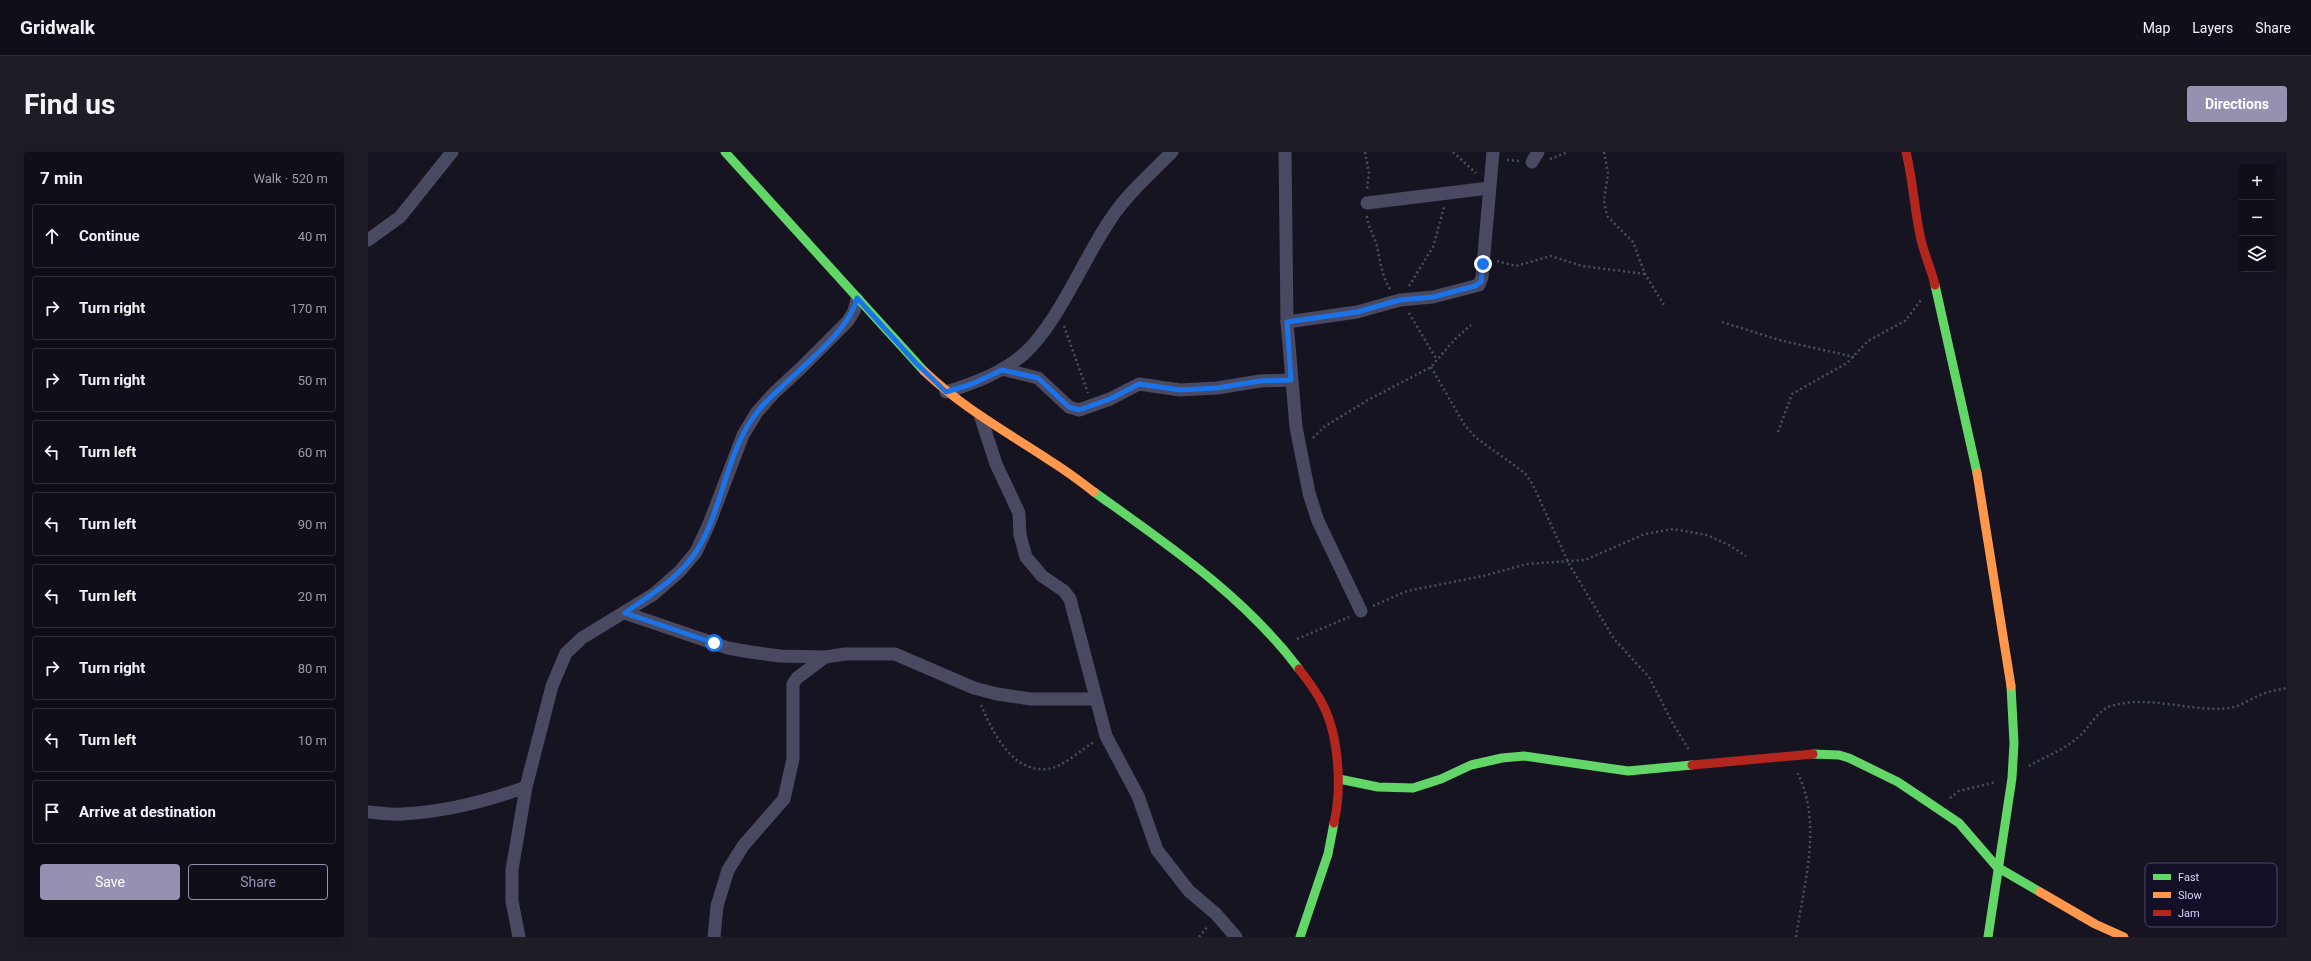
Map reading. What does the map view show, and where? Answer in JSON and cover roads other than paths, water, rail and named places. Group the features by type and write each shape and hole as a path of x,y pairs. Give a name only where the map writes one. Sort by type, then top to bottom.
{"street":[{"path":"368,240 400,217 452,152"},
{"path":"725,152 916,363 946,392 981,418 1050,460 1193,563 1245,609 1283,648 1309,682 1324,706 1333,737 1339,779 1336,816 1328,854 1300,937"},
{"path":"946,392 972,384 1002,370 1024,354 1038,339 1058,308 1111,218 1172,152"},
{"path":"1285,152 1287,322 1291,380 1300,451 1318,521 1361,611"},
{"path":"1287,322 1357,312 1398,299 1433,297 1479,285 1482,277 1493,152"},
{"path":"1906,152 1913,181 1915,212 1920,237 1932,274 1977,470 1990,543 2011,686 2014,743 2012,778 1997,867 1988,937"},
{"path":"1367,204 1489,188"},
{"path":"519,937 512,901 512,870 526,787 552,686 566,653 582,638 625,613 665,586 696,552 723,491 743,435 757,412 774,393 800,370 848,321 854,311 857,298"},
{"path":"1002,370 1038,378 1073,410 1093,407 1139,384 1180,390 1217,388 1260,381 1291,380"},
{"path":"981,418 996,464 1020,513 1020,535 1026,557 1042,576 1064,591 1070,599 1076,618 1095,699 1106,736 1138,796 1157,850 1189,891 1216,914 1236,937"},
{"path":"625,613 728,648 780,656 825,657 844,654 896,654 974,688 997,694 1031,699 1095,699"},
{"path":"714,937 717,906 728,870 743,846 784,799 793,759 793,684 805,671 825,657"},
{"path":"1339,779 1378,787 1413,788 1441,779 1471,765 1502,758 1524,756 1628,771 1826,754 1850,758 1898,782 1959,823 1997,867 2095,924 2124,937"},
{"path":"368,812 402,814 492,799 526,787"}]}
